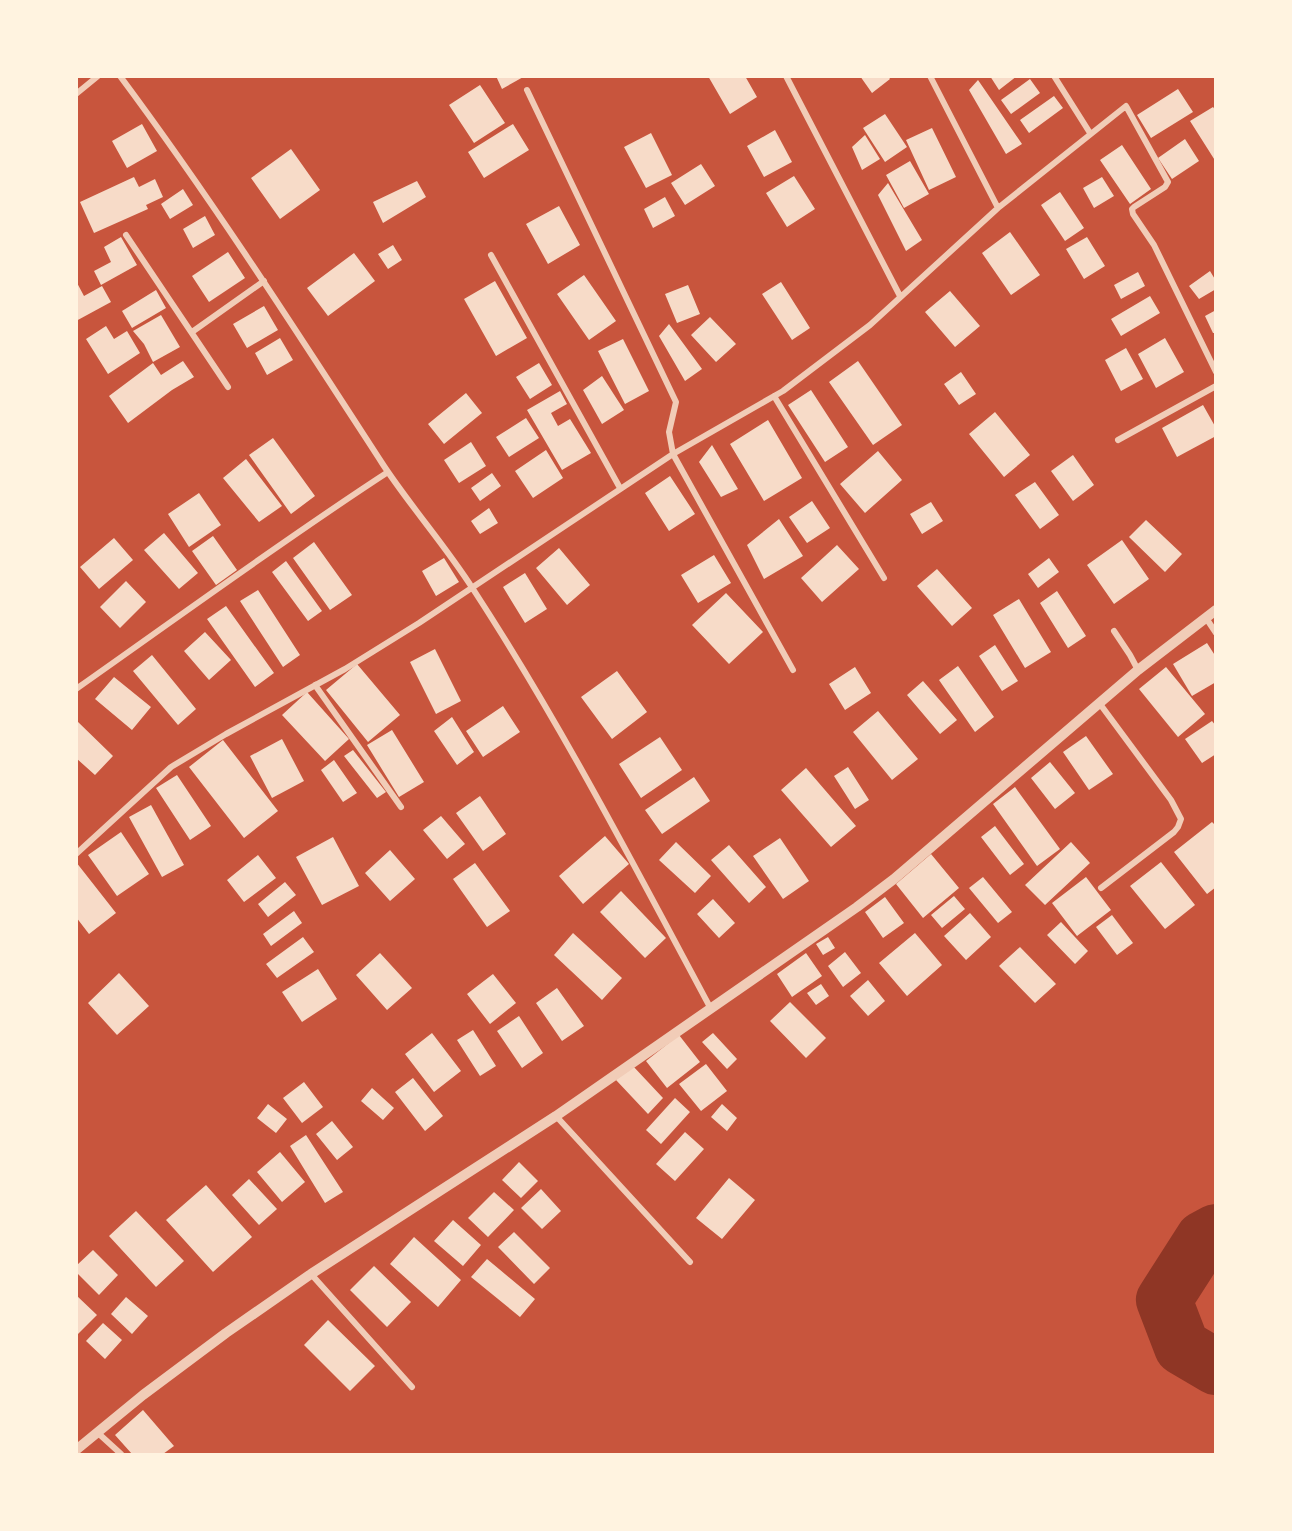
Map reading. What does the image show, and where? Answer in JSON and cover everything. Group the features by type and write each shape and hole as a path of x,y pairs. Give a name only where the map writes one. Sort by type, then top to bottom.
{"street":[{"path":"76,94 98,76"},
{"path":"120,76 170,144 264,281 388,472 472,586 595,791 711,1010"},
{"path":"786,76 900,296"},
{"path":"930,76 998,208"},
{"path":"1054,76 1090,133"},
{"path":"527,90 676,402 669,432 672,454 793,670"},
{"path":"76,854 171,767 315,686 419,623 672,454 774,396 870,325 998,208 1126,106 1168,182 1165,187 1132,209 1154,245 1215,372"},
{"path":"126,235 228,387"},
{"path":"492,255 620,488"},
{"path":"192,332 264,281"},
{"path":"1118,440 1215,386"},
{"path":"774,396 884,578"},
{"path":"76,689 269,554 315,519 388,472"},
{"path":"76,1450 143,1395 311,1274 556,1116 857,907 894,879 1138,670 1215,610"},
{"path":"1206,618 1215,633"},
{"path":"1114,631 1131,655 1138,670"},
{"path":"315,686 401,807"},
{"path":"1100,704 1171,800 1181,819 1174,832 1101,888"},
{"path":"556,1116 690,1262"},
{"path":"311,1274 412,1387"},
{"path":"98,1433 121,1455"}],"building":[{"path":"496,76 525,76 502,89"},
{"path":"708,76 745,76 757,97 730,114"},
{"path":"860,76 888,76 890,79 872,93"},
{"path":"990,76 1017,76 999,90"},
{"path":"1030,79 1040,93 1011,114 1001,100"},
{"path":"978,80 1022,144 1006,154 969,90"},
{"path":"480,85 505,123 474,143 449,105"},
{"path":"1178,89 1193,112 1151,138 1137,115"},
{"path":"1054,96 1063,108 1029,133 1020,120"},
{"path":"1213,107 1216,111 1216,162 1190,121"},
{"path":"885,114 907,147 885,162 863,128"},
{"path":"142,124 157,151 127,168 112,141"},
{"path":"513,124 529,150 484,178 468,152"},
{"path":"932,128 956,177 929,190 906,140"},
{"path":"775,130 792,162 764,177 747,146"},
{"path":"651,133 672,175 646,188 624,147"},
{"path":"865,135 880,159 862,170 852,147"},
{"path":"1185,139 1199,161 1172,179 1158,158"},
{"path":"1122,145 1151,189 1130,204 1100,160"},
{"path":"291,149 320,190 280,219 251,178"},
{"path":"910,161 929,194 904,208 886,175"},
{"path":"701,164 715,186 685,205 671,183"},
{"path":"794,176 815,209 787,227 766,193"},
{"path":"134,177 139,187 155,179 163,197 146,205 148,209 94,233 80,202"},
{"path":"1102,177 1114,196 1094,208 1083,188"},
{"path":"417,181 426,197 383,223 373,202"},
{"path":"888,183 922,240 906,251 878,195"},
{"path":"183,189 193,205 170,219 161,204"},
{"path":"1060,192 1084,228 1065,241 1041,205"},
{"path":"665,197 675,216 653,228 644,209"},
{"path":"559,206 580,245 548,264 526,224"},
{"path":"205,216 215,235 193,248 183,229"},
{"path":"1010,232 1040,275 1011,295 982,253"},
{"path":"121,237 137,265 101,285 94,271 111,262 104,247"},
{"path":"1087,237 1105,266 1084,279 1066,249"},
{"path":"393,245 402,260 388,269 378,254"},
{"path":"228,252 245,278 209,302 192,276"},
{"path":"354,253 375,281 328,316 307,288"},
{"path":"1210,271 1216,281 1216,289 1199,299 1189,286"},
{"path":"1138,272 1145,286 1121,299 1114,285"},
{"path":"584,275 616,321 589,340 557,294"},
{"path":"76,281 84,296 102,286 111,302 76,321"},
{"path":"495,281 527,338 496,356 464,299"},
{"path":"781,282 810,328 792,340 762,294"},
{"path":"688,285 700,314 677,323 665,294"},
{"path":"156,290 166,308 132,328 122,311"},
{"path":"950,291 980,326 955,347 925,312"},
{"path":"1150,296 1160,313 1121,336 1111,319"},
{"path":"264,306 278,330 247,348 233,324"},
{"path":"1216,310 1216,333 1213,333 1205,316"},
{"path":"161,315 180,347 153,362 144,344 133,331"},
{"path":"710,317 736,344 716,362 691,335"},
{"path":"669,324 702,369 685,381 659,336"},
{"path":"106,326 114,339 127,331 140,353 108,374 86,339"},
{"path":"280,338 293,360 267,375 255,353"},
{"path":"1165,338 1184,372 1156,388 1138,354"},
{"path":"623,339 649,391 625,404 598,351"},
{"path":"1126,348 1143,379 1121,391 1105,360"},
{"path":"183,361 194,377 172,390 128,423 109,396 153,363 161,375"},
{"path":"858,361 902,425 873,445 829,382"},
{"path":"539,363 552,385 530,399 516,377"},
{"path":"961,372 976,394 959,405 944,384"},
{"path":"602,376 624,410 602,424 583,390"},
{"path":"811,390 848,447 825,462 788,405"},
{"path":"560,391 567,404 551,413 558,426 570,419 591,453 562,470 527,410"},
{"path":"466,393 482,413 444,444 428,424"},
{"path":"1203,405 1216,428 1216,436 1177,457 1162,428"},
{"path":"995,412 1030,455 1004,477 969,434"},
{"path":"526,418 539,438 509,457 496,437"},
{"path":"768,420 802,478 764,501 730,444"},
{"path":"273,438 315,496 291,514 249,455"},
{"path":"471,442 486,466 459,483 444,460"},
{"path":"712,445 738,489 721,497 699,462"},
{"path":"546,450 563,478 533,498 515,471"},
{"path":"878,451 902,480 865,513 840,484"},
{"path":"1073,455 1094,485 1073,501 1051,471"},
{"path":"246,459 282,506 259,522 223,478"},
{"path":"492,473 501,486 480,501 471,488"},
{"path":"670,476 695,514 669,531 645,493"},
{"path":"1035,482 1059,515 1040,529 1015,495"},
{"path":"199,493 221,525 189,547 168,514"},
{"path":"812,501 830,528 807,543 789,517"},
{"path":"931,502 943,521 922,534 910,514"},
{"path":"489,508 498,523 480,534 471,521"},
{"path":"779,519 803,556 764,579 747,545"},
{"path":"1146,520 1182,554 1165,572 1129,537"},
{"path":"164,533 198,573 179,589 144,550"},
{"path":"213,536 237,570 216,585 192,551"},
{"path":"114,538 133,560 99,589 80,567"},
{"path":"1122,540 1149,579 1114,604 1087,565"},
{"path":"314,542 352,595 330,610 293,558"},
{"path":"837,545 859,569 822,602 801,578"},
{"path":"559,548 590,585 567,605 536,568"},
{"path":"714,555 731,583 698,603 681,575"},
{"path":"444,558 459,582 436,596 422,571"},
{"path":"1049,558 1059,572 1038,588 1028,574"},
{"path":"286,561 322,611 308,621 272,572"},
{"path":"937,569 972,608 952,626 917,586"},
{"path":"525,573 547,609 525,623 503,587"},
{"path":"126,581 146,602 120,628 100,607"},
{"path":"258,590 300,655 283,667 240,601"},
{"path":"1057,591 1086,636 1068,648 1040,603"},
{"path":"726,593 763,632 729,664 692,625"},
{"path":"1019,599 1051,652 1025,668 993,615"},
{"path":"226,606 274,673 255,687 207,619"},
{"path":"205,632 231,660 209,680 184,651"},
{"path":"1207,643 1216,657 1216,682 1192,696 1173,664"},
{"path":"995,645 1018,681 1002,691 979,656"},
{"path":"435,649 461,701 436,714 410,662"},
{"path":"152,655 196,709 178,725 133,671"},
{"path":"357,664 400,715 368,742 326,690"},
{"path":"958,666 994,717 975,732 939,680"},
{"path":"855,667 871,693 845,710 829,684"},
{"path":"1166,667 1205,714 1178,737 1139,689"},
{"path":"617,671 647,712 612,739 581,697"},
{"path":"114,677 151,707 132,730 95,699"},
{"path":"923,681 957,720 940,734 907,695"},
{"path":"307,692 349,739 325,761 282,715"},
{"path":"503,706 520,732 483,757 466,731"},
{"path":"878,711 918,759 892,780 853,732"},
{"path":"452,717 474,752 457,765 434,731"},
{"path":"76,720 113,756 95,775 76,758"},
{"path":"1212,721 1216,726 1216,754 1202,763 1185,739"},
{"path":"392,730 424,782 399,797 367,745"},
{"path":"1086,736 1113,774 1089,790 1063,752"},
{"path":"660,737 682,770 641,798 619,764"},
{"path":"282,739 304,781 272,798 250,756"},
{"path":"223,740 278,811 244,838 189,767"},
{"path":"353,750 386,792 377,798 344,756"},
{"path":"334,760 357,793 343,802 321,770"},
{"path":"1050,762 1075,793 1055,809 1031,778"},
{"path":"848,767 869,800 855,809 834,776"},
{"path":"806,768 856,826 831,847 781,790"},
{"path":"177,775 211,826 190,840 156,788"},
{"path":"694,777 710,801 662,834 645,810"},
{"path":"1015,787 1060,849 1037,866 993,804"},
{"path":"480,796 506,834 483,851 456,813"},
{"path":"151,805 184,865 162,877 129,817"},
{"path":"441,816 465,844 447,859 423,830"},
{"path":"1212,822 1216,826 1216,887 1207,894 1174,852"},
{"path":"995,826 1024,864 1010,875 981,837"},
{"path":"121,832 149,874 117,896 88,855"},
{"path":"605,836 629,864 583,904 559,876"},
{"path":"333,837 359,886 322,905 296,857"},
{"path":"780,838 809,881 783,899 753,856"},
{"path":"676,842 711,876 695,893 659,860"},
{"path":"1071,842 1090,863 1045,905 1025,885"},
{"path":"729,845 766,887 749,903 711,860"},
{"path":"390,850 415,879 390,901 365,873"},
{"path":"931,854 959,888 923,918 896,884"},
{"path":"258,855 276,878 244,902 227,880"},
{"path":"76,862 116,913 89,934 76,917"},
{"path":"1161,862 1195,905 1165,929 1130,886"},
{"path":"475,863 510,911 487,927 453,879"},
{"path":"983,877 1012,912 998,923 969,888"},
{"path":"1086,877 1111,910 1077,936 1052,903"},
{"path":"285,882 296,895 268,917 258,904"},
{"path":"621,891 666,938 645,958 600,912"},
{"path":"954,896 965,909 942,928 931,915"},
{"path":"885,897 904,923 883,938 865,912"},
{"path":"713,899 735,923 719,938 697,914"},
{"path":"294,911 302,923 271,946 263,934"},
{"path":"970,913 991,937 966,960 944,936"},
{"path":"1112,915 1133,943 1117,955 1096,927"},
{"path":"1061,922 1088,951 1075,964 1047,935"},
{"path":"573,933 622,978 602,1000 554,955"},
{"path":"915,933 942,965 907,996 879,963"},
{"path":"303,937 314,952 277,978 266,964"},
{"path":"828,937 835,948 823,955 816,944"},
{"path":"1020,947 1056,984 1035,1003 999,966"},
{"path":"845,952 861,973 843,987 828,966"},
{"path":"380,953 412,988 387,1010 356,975"},
{"path":"806,953 822,976 792,997 777,974"},
{"path":"318,969 337,999 302,1022 282,992"},
{"path":"119,973 149,1006 117,1035 88,1003"},
{"path":"493,974 516,1003 490,1024 467,994"},
{"path":"868,980 885,1001 868,1016 850,996"},
{"path":"821,984 829,996 816,1005 807,993"},
{"path":"557,988 584,1026 562,1041 536,1003"},
{"path":"790,1002 826,1038 806,1058 770,1021"},
{"path":"519,1016 543,1053 522,1068 497,1031"},
{"path":"473,1030 496,1066 480,1076 457,1040"},
{"path":"432,1033 461,1071 434,1092 405,1054"},
{"path":"713,1033 737,1059 727,1069 702,1042"},
{"path":"679,1035 700,1062 667,1088 646,1061"},
{"path":"706,1064 727,1091 701,1111 679,1084"},
{"path":"632,1065 663,1098 648,1114 616,1080"},
{"path":"413,1078 443,1116 425,1131 395,1092"},
{"path":"304,1082 323,1107 302,1123 283,1098"},
{"path":"372,1088 394,1108 383,1120 361,1101"},
{"path":"675,1098 690,1112 661,1144 646,1130"},
{"path":"268,1104 287,1119 276,1133 257,1118"},
{"path":"722,1104 737,1118 727,1131 711,1117"},
{"path":"332,1121 353,1147 337,1160 316,1134"},
{"path":"685,1132 704,1149 675,1181 656,1164"},
{"path":"306,1135 343,1192 325,1203 290,1146"},
{"path":"280,1152 305,1182 282,1202 257,1172"},
{"path":"519,1162 538,1181 521,1198 502,1180"},
{"path":"729,1178 755,1200 722,1239 696,1218"},
{"path":"249,1179 277,1209 259,1225 232,1195"},
{"path":"206,1185 252,1237 213,1272 166,1220"},
{"path":"541,1189 561,1211 542,1229 521,1208"},
{"path":"494,1192 514,1210 488,1237 468,1218"},
{"path":"136,1211 184,1261 156,1287 109,1236"},
{"path":"453,1220 481,1245 463,1266 434,1241"},
{"path":"514,1232 550,1268 534,1284 498,1247"},
{"path":"414,1237 461,1280 438,1307 390,1264"},
{"path":"93,1250 118,1275 99,1295 76,1272 76,1266"},
{"path":"487,1259 535,1299 520,1317 471,1277"},
{"path":"374,1266 411,1302 387,1327 350,1290"},
{"path":"76,1295 97,1315 76,1336"},
{"path":"126,1297 148,1316 132,1334 111,1314"},
{"path":"328,1320 375,1366 350,1391 304,1345"},
{"path":"103,1323 122,1340 105,1359 86,1341"},
{"path":"143,1410 174,1446 163,1454 132,1454 115,1435"}],"waterway":[{"path":"1216,1232 1203,1239 1164,1300 1182,1347 1216,1367"}]}
